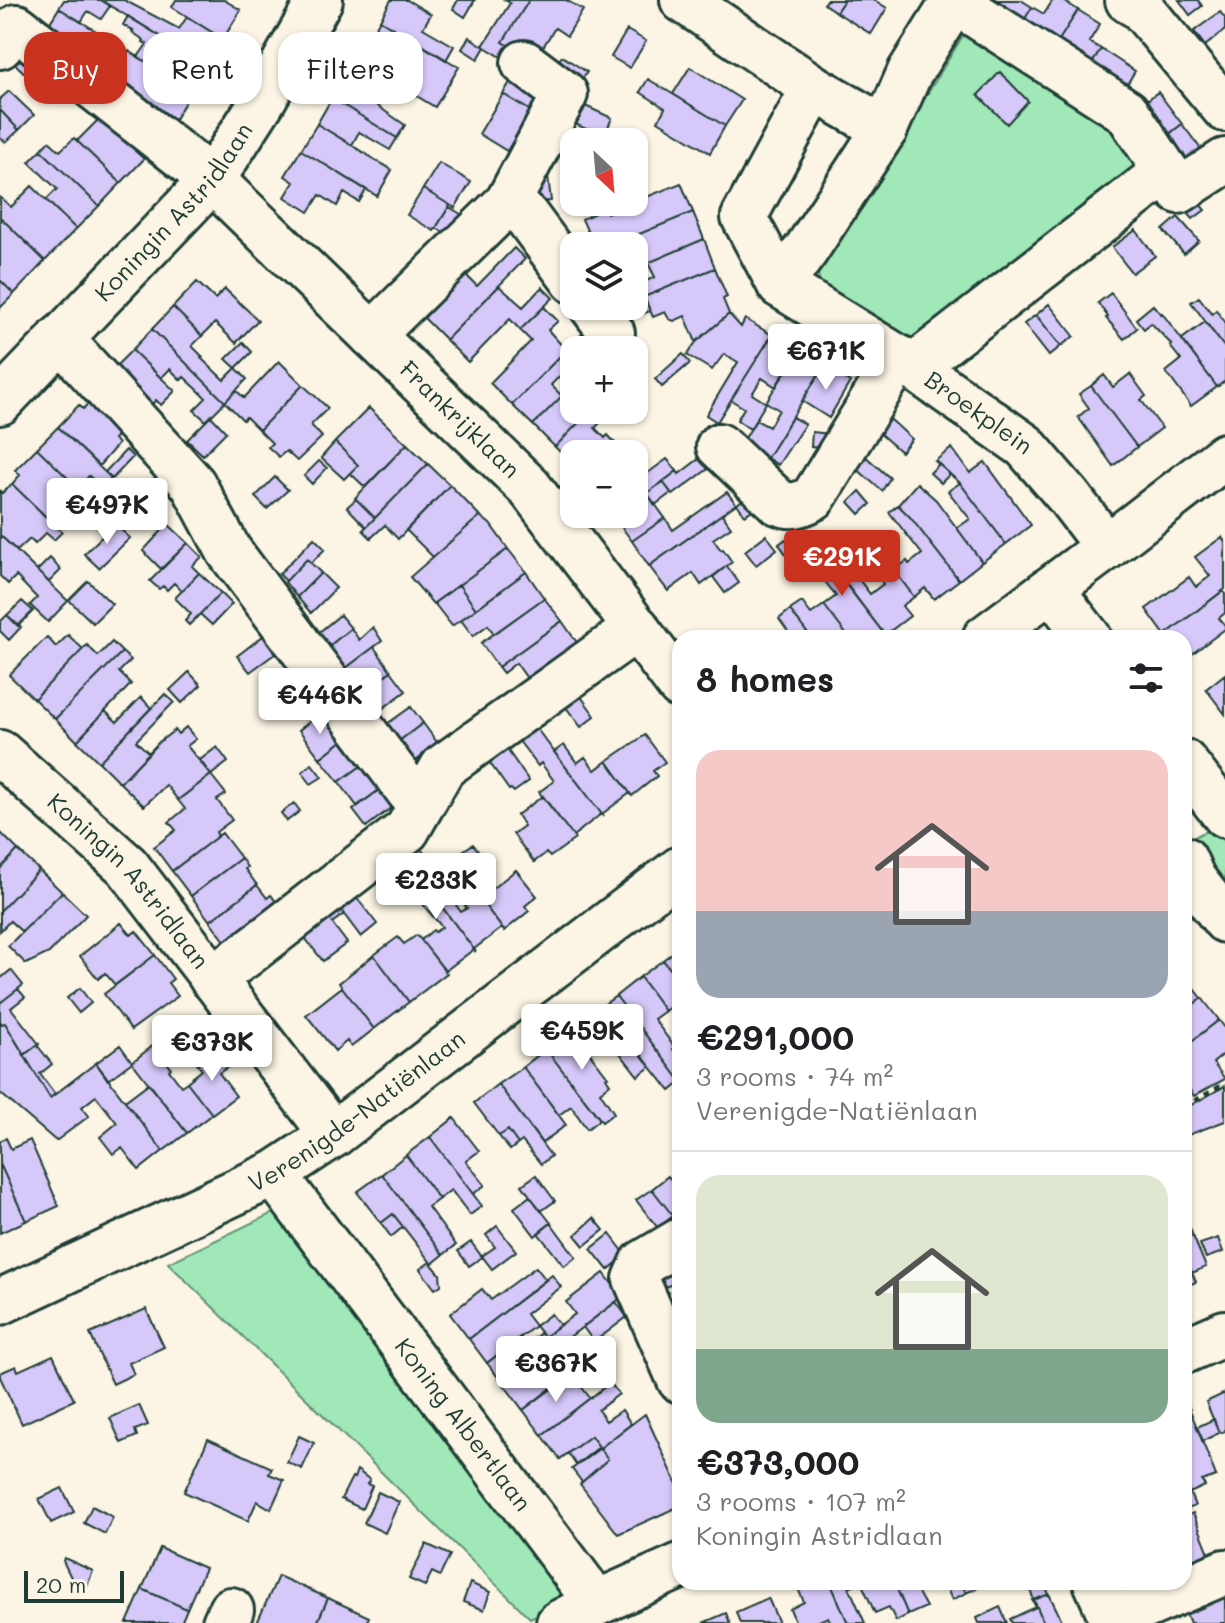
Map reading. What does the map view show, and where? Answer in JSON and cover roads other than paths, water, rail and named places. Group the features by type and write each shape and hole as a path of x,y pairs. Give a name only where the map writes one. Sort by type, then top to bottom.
{"street":[{"name":"Koningin Astridlaan","path":"0,402 212,180 262,102 320,0"},
{"path":"683,0 814,88 885,129"},
{"path":"1128,0 1141,8 1225,109"},
{"path":"814,88 744,217 780,285 885,129 910,72 955,1 1127,112 1179,191 1225,161"},
{"name":"Frankrijklaan","path":"18,24 212,180 529,487 672,675"},
{"path":"372,335 508,202 565,94 524,63"},
{"path":"719,446 778,502 789,507 813,498 906,362 1166,171"},
{"path":"508,202 526,216 560,262"},
{"name":"Broekplein","path":"780,285 906,362 1025,446 1107,547"},
{"path":"60,338 193,484 229,551 420,806"},
{"path":"996,630 1225,456"},
{"path":"1051,589 1083,630"},
{"path":"212,978 407,830 443,767 637,628"},
{"name":"Koningin Astridlaan","path":"0,753 127,866 333,1135"},
{"name":"Verenigde-Natiënlaan","path":"0,1302 274,1174 333,1135 672,875"},
{"path":"1192,877 1225,920"},
{"name":"Koning Albertlaan","path":"274,1174 597,1603"},
{"path":"672,1246 643,1263 636,1279 672,1362"},
{"path":"1192,1347 1225,1333"},
{"path":"559,1623 672,1570"},
{"path":"1192,1582 1225,1572"},
{"path":"1108,1608 1166,1590"}]}
